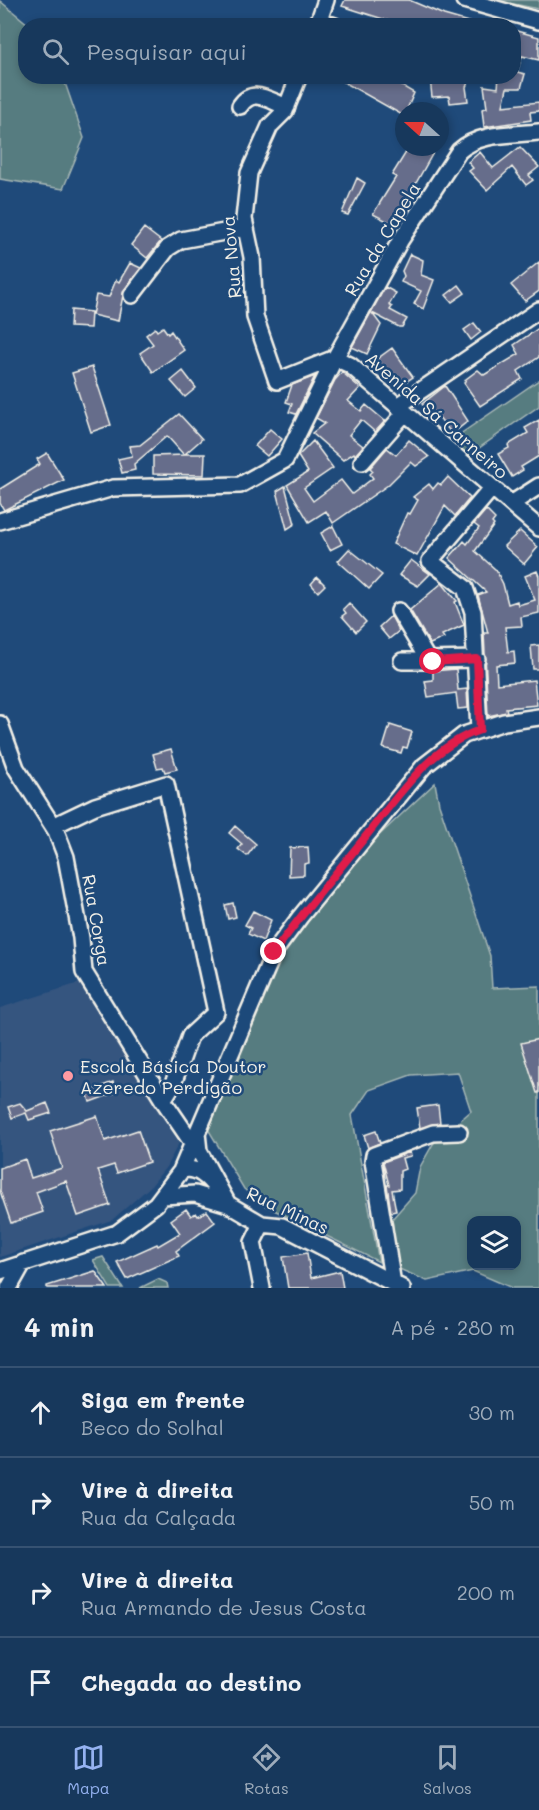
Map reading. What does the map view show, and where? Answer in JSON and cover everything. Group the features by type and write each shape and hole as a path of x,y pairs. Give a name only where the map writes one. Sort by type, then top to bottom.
{"street":[{"path":"320,18 326,0"},
{"path":"464,0 539,21"},
{"name":"Rua Nova","path":"296,84 287,107 270,126 249,173 244,219 252,257 255,317 277,381 335,358"},
{"path":"240,106 246,97 253,95 287,107"},
{"name":"Rua da Capela","path":"0,521 113,488 240,486 285,459 335,358 400,241 459,152 469,142 482,138 539,132"},
{"path":"132,296 168,248 181,240 246,228"},
{"path":"362,462 401,410 539,310"},
{"name":"Avenida Sá Carneiro","path":"335,358 350,365 539,528"},
{"path":"511,504 539,486"},
{"path":"480,730 473,612 465,588 430,561 492,488"},
{"path":"399,611 428,660 433,662"},
{"path":"402,661 433,662 477,659"},
{"path":"0,1271 117,1233 138,1219 163,1196 181,1171 274,952 306,909 424,766 464,735 504,722 539,717"},
{"name":"Rua Corga","path":"0,724 16,768 53,826 66,856 81,938 84,972 163,1100 195,1138"},
{"path":"53,826 95,806 166,783 216,1011 190,1036 173,1084 163,1100"},
{"path":"397,1286 374,1155 433,1133 459,1132"},
{"name":"Rua Minas","path":"195,1138 199,1151 228,1204 262,1224 282,1226 397,1286"},
{"path":"181,1171 189,1169 209,1179 228,1204"},
{"path":"163,1196 195,1194 228,1204"},
{"path":"262,1224 253,1242 262,1288"},
{"path":"9,1288 23,1263"}],"shaded area":[{"name":"Escola Básica Doutor Azeredo Perdigão","path":"79,983 179,1143 166,1167 151,1186 112,1220 0,1257 0,1008"}],"green space":[{"path":"493,0 539,0 539,9"},
{"path":"0,1 21,18 18,18 18,84 65,84 84,138 63,189 0,179"},
{"path":"539,380 539,406 469,455 450,441"},
{"path":"435,783 439,804 490,956 492,988 539,986 539,1288 512,1288 473,1271 427,1281 397,1268 392,1219 415,1193 420,1167 433,1144 471,1111 458,1072 411,1075 369,1090 352,1115 379,1262 264,1205 244,1189 208,1129 281,956 324,887"},
{"path":"103,1257 123,1288 110,1288 93,1260"},
{"path":"158,1279 167,1283 168,1288 140,1288"}],"building":[{"path":"345,0 409,0 454,18 380,18 342,6"},
{"path":"521,32 539,37 539,60 522,56 521,59"},
{"path":"521,73 525,74 521,88 507,88 503,106 539,102 539,111 530,112 531,120 484,127 482,109 487,108 484,86 498,88 498,84 521,84"},
{"path":"347,84 399,84 414,93 410,102 395,102 395,111"},
{"path":"431,84 467,84 468,101 450,103 449,96 432,97"},
{"path":"520,147 539,167 529,175 533,180 526,185 512,167 487,190 469,171 473,168 468,162 480,152 493,168"},
{"path":"404,156 431,156 393,224 373,214 396,177 392,175"},
{"path":"357,178 365,183 348,215 342,213"},
{"path":"144,228 161,241 147,258 131,245"},
{"path":"410,254 423,260 421,275 434,280 423,309 414,304 421,291 401,282 404,276 402,271"},
{"path":"539,262 539,291 525,301 511,285"},
{"path":"130,263 141,268 124,290 118,321 92,315 96,295 109,297 116,280 119,282"},
{"path":"459,285 465,293 452,302 446,295"},
{"path":"385,287 396,293 389,305 392,307 390,310 407,319 402,327 399,327 372,313 381,325 367,354 352,347"},
{"path":"71,310 91,312 90,328 70,327"},
{"path":"474,323 481,332 471,340 464,330"},
{"path":"163,327 168,334 171,331 184,350 153,372 140,353 153,344 146,335 155,328 157,331"},
{"path":"539,328 539,357 518,371 522,379 480,406 464,383 466,379 478,370 484,375 519,354 514,345"},
{"path":"392,348 413,377 404,383 395,385 377,359"},
{"path":"92,367 111,425 91,432 72,373"},
{"path":"183,371 196,388 185,397 171,381"},
{"path":"342,372 360,388 348,401 361,411 366,405 385,421 375,432 361,420 349,435 363,446 355,455 354,453 343,460 312,433 325,423 316,418 335,380"},
{"path":"315,376 296,414 289,412 292,404 286,402 292,385"},
{"path":"445,386 468,421 452,434 435,412 430,416 422,404"},
{"path":"179,414 202,439 185,454 205,454 204,475 153,474 153,456 184,455 167,436 134,464 135,470 122,473 118,459 132,456 130,446 140,445"},
{"path":"539,420 539,456 521,467 523,470 512,477 498,454 528,433 525,428"},
{"path":"270,429 282,439 267,456 255,446"},
{"path":"409,440 429,457 416,466 411,462 388,485 333,523 326,511 309,522 287,485 308,472 298,456 313,441 333,468 304,488 313,501 341,480 352,494 373,478 370,474 373,471 370,468 387,448 396,455"},
{"path":"47,453 64,480 4,510 0,503 0,489 40,464 37,459"},
{"path":"448,477 470,498 455,516 445,506 417,556 393,544 407,513 410,514 418,500 413,497 429,484 433,489 438,483 441,485"},
{"path":"285,486 295,524 287,529 277,491"},
{"path":"486,510 495,519 492,523 494,525 475,551 496,570 503,584 508,604 517,601 518,605 535,600 525,576 537,571 539,576 539,613 521,617 522,626 505,627 508,652 514,651 515,663 496,665 497,684 534,680 537,705 506,708 507,712 488,716 484,633 488,633 478,595 486,592 449,558 464,541 467,544 479,528 474,524"},
{"path":"333,526 342,544 330,550 321,533"},
{"path":"520,531 538,547 524,564 504,546"},
{"path":"349,549 382,575 369,589 338,561"},
{"path":"411,560 430,574 418,586 399,575"},
{"path":"317,577 325,585 318,592 311,584"},
{"path":"442,583 457,601 455,602 464,625 442,635 444,638 430,644 410,610"},
{"path":"349,603 366,622 356,632 342,616 346,613 343,609"},
{"path":"391,616 399,631 389,639 379,627"},
{"path":"539,645 539,669 533,669 531,646"},
{"path":"456,669 458,690 467,689 468,708 458,709 456,693 428,697 425,681 433,680 433,671"},
{"path":"390,725 412,732 407,748 403,747 401,753 383,748"},
{"path":"171,749 177,769 165,772 163,767 157,768 153,754"},
{"path":"235,826 256,844 247,856 238,849 242,844 229,833"},
{"path":"308,847 309,863 304,864 304,875 289,876 290,848"},
{"path":"233,903 236,917 228,919 225,905"},
{"path":"253,911 271,920 263,941 248,934 251,928 245,925"},
{"path":"539,1039 539,1093 537,1093 521,1043"},
{"path":"113,1082 117,1092 90,1102 87,1092"},
{"path":"20,1103 27,1111 47,1103 51,1113 29,1120 26,1113 12,1118 8,1107"},
{"path":"438,1105 440,1123 420,1128 417,1108"},
{"path":"97,1116 105,1141 138,1130 149,1162 117,1173 114,1165 98,1170 110,1205 78,1216 66,1181 36,1192 43,1212 11,1223 0,1191 0,1168 25,1159 31,1178 62,1168 50,1131"},
{"path":"376,1131 380,1143 368,1148 364,1135"},
{"path":"410,1152 411,1156 402,1158 405,1169 400,1171 400,1189 392,1190 396,1211 391,1212 387,1185 389,1185 383,1162"},
{"path":"186,1209 191,1216 196,1213 198,1216 207,1211 215,1222 176,1251 179,1256 127,1279 117,1262 157,1244 158,1246 180,1233 171,1220"},
{"path":"307,1253 311,1278 340,1271 343,1288 288,1288 283,1257"},
{"path":"95,1271 107,1288 47,1288 47,1286"}],"place":[{"name":"Escola Básica Doutor Azeredo Perdigão","path":"68,1076"}],"route":[{"path":"274,952 424,766 464,735 480,730 477,659 433,662"}]}
